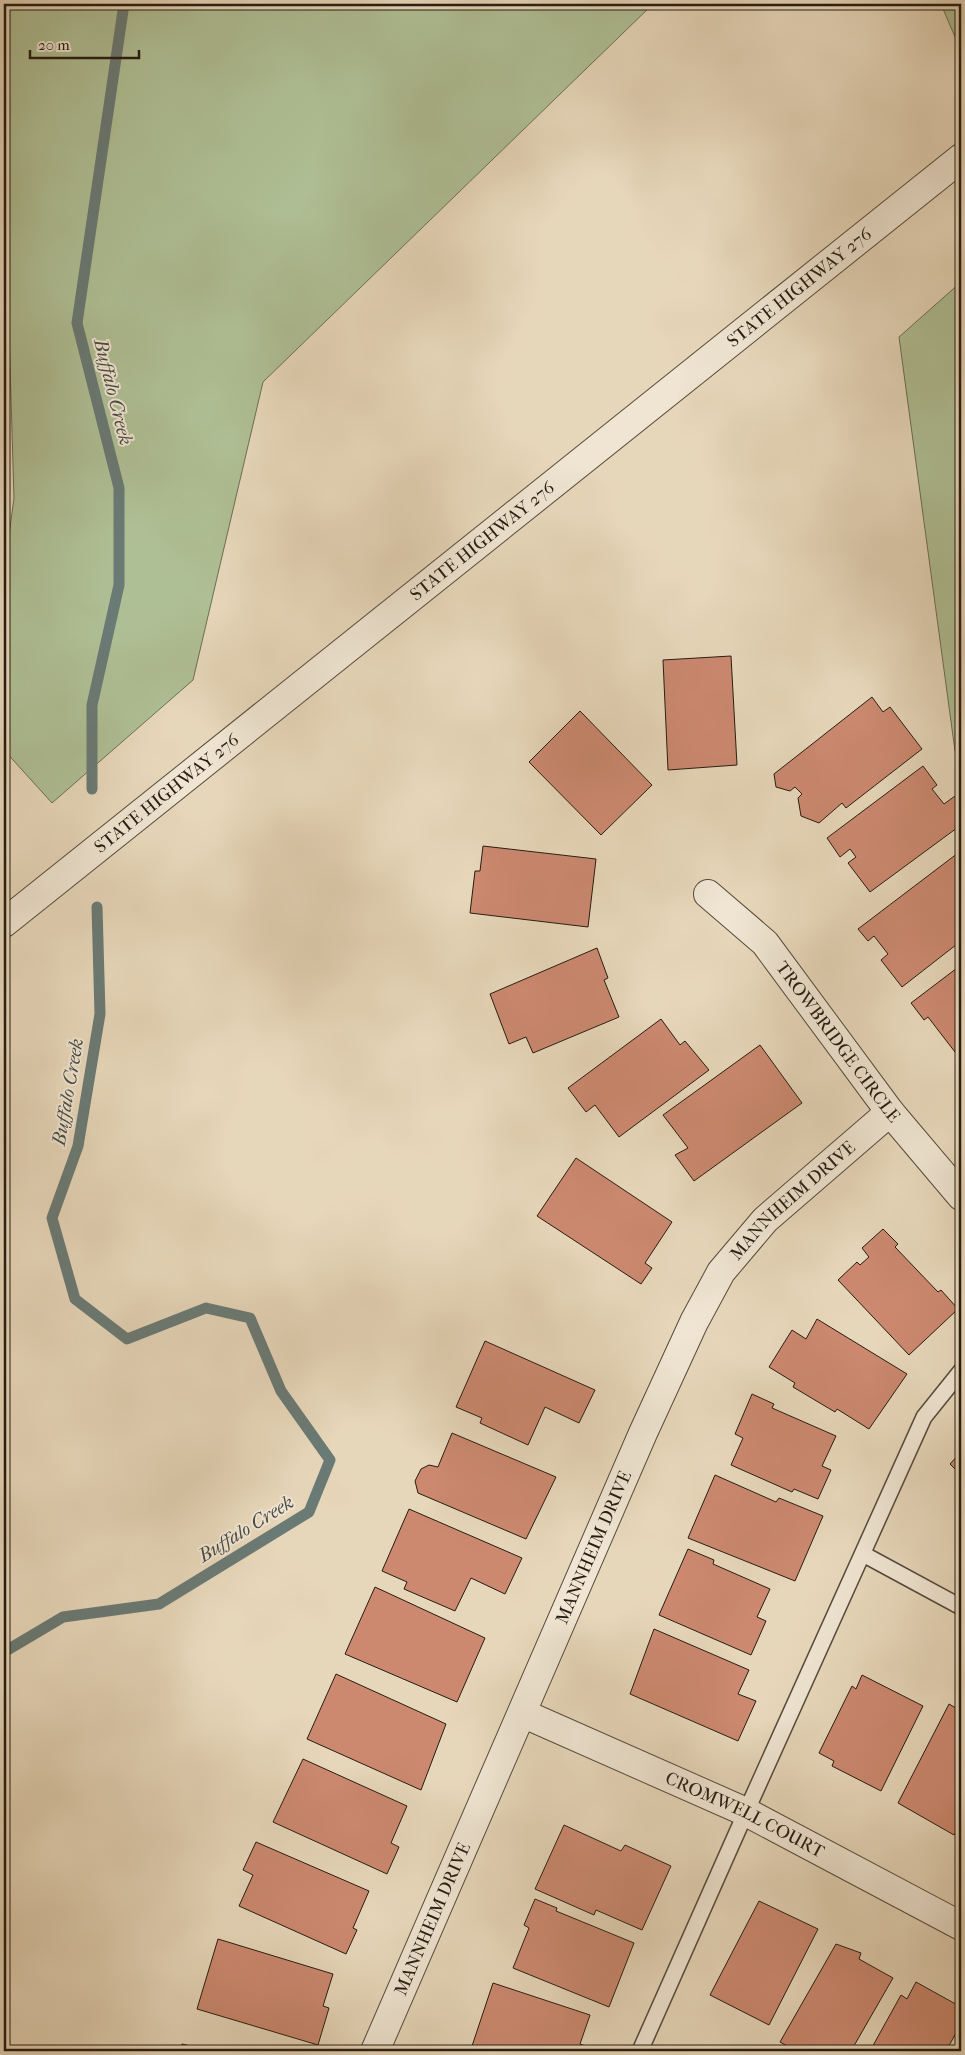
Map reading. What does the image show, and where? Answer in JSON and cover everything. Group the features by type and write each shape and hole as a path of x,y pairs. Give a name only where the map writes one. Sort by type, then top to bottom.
{"street":[{"name":"STATE HIGHWAY 276","path":"4,923 961,158"},
{"name":"TROWBRIDGE CIRCLE","path":"708,894 765,943 890,1112 961,1196"},
{"name":"MANNHEIM DRIVE","path":"379,2048 643,1433 694,1322 722,1272 765,1220 890,1112"},
{"name":"CROMWELL COURT","path":"522,1713 746,1812 961,1926"}],"lane":[{"path":"640,2051 924,1417 961,1372"},
{"path":"863,1554 961,1607"}],"green space":[{"path":"4,4 653,4 263,382 193,680 52,803 4,750 4,573 14,498 4,164"},
{"path":"941,4 961,4 961,51"},
{"path":"961,282 961,762 955,751 899,337"}],"building":[{"path":"731,656 737,765 668,770 663,660"},
{"path":"872,697 883,712 890,707 922,749 846,808 842,803 819,823 801,816 798,798 802,794 795,787 790,791 776,787 774,774"},
{"path":"580,711 652,785 601,835 529,762"},
{"path":"923,766 937,785 932,789 944,804 955,796 961,804 961,825 870,892 848,863 856,857 850,849 840,857 827,838"},
{"path":"483,846 596,859 588,927 470,913 475,871 480,871"},
{"path":"958,853 961,857 961,941 902,987 881,960 888,954 874,936 868,941 858,929"},
{"path":"597,948 608,978 604,980 619,1017 533,1053 526,1037 509,1044 490,994"},
{"path":"961,965 961,1047 955,1052 928,1017 924,1020 911,1003"},
{"path":"661,1019 680,1045 685,1041 709,1070 619,1137 595,1105 586,1112 568,1088"},
{"path":"760,1045 802,1103 694,1181 675,1155 688,1148 663,1115"},
{"path":"576,1158 672,1222 645,1263 652,1268 641,1284 537,1216"},
{"path":"883,1229 898,1244 895,1247 938,1292 941,1290 958,1309 909,1355 838,1280 857,1262 860,1265 869,1257 862,1248"},
{"path":"817,1319 907,1374 869,1429 837,1409 835,1412 793,1387 795,1383 769,1367 792,1330 806,1339"},
{"path":"485,1341 595,1390 579,1423 545,1407 528,1445 480,1423 482,1418 456,1407"},
{"path":"752,1394 774,1404 772,1408 836,1436 822,1466 831,1470 818,1499 794,1489 792,1492 731,1465 743,1438 735,1434"},
{"path":"452,1433 556,1477 526,1539 418,1493 415,1481 421,1469 429,1465 438,1467"},
{"path":"961,1452 961,1475 950,1464"},
{"path":"715,1475 776,1502 779,1498 823,1516 795,1581 688,1538"},
{"path":"409,1509 522,1558 505,1594 471,1578 455,1611 404,1589 407,1582 382,1571"},
{"path":"688,1549 714,1560 713,1564 770,1589 757,1617 766,1621 751,1655 659,1615"},
{"path":"375,1587 485,1638 457,1702 345,1654"},
{"path":"654,1629 749,1670 738,1694 756,1701 738,1741 630,1694"},
{"path":"336,1674 446,1724 421,1790 307,1739"},
{"path":"862,1675 923,1706 881,1791 832,1766 834,1761 819,1753 852,1686 856,1689"},
{"path":"949,1704 961,1711 961,1823 954,1835 898,1803"},
{"path":"303,1759 407,1806 391,1843 399,1847 387,1874 273,1822"},
{"path":"564,1825 621,1851 625,1845 671,1866 642,1930 596,1910 594,1915 535,1889"},
{"path":"256,1842 369,1891 353,1928 357,1930 346,1954 239,1906 253,1875 243,1870"},
{"path":"535,1899 557,1908 556,1911 634,1943 609,2007 513,1968 529,1928 524,1925"},
{"path":"759,1901 818,1929 769,2025 710,1995"},
{"path":"218,1939 333,1974 323,2006 329,2008 318,2045 197,2009"},
{"path":"836,1944 861,1953 859,1959 893,1978 851,2051 796,2051 780,2042"},
{"path":"916,1982 961,2007 961,2024 946,2051 870,2051 901,1995 907,1999"},
{"path":"493,1983 590,2015 580,2044 591,2048 590,2051 486,2051 472,2046"},
{"path":"182,2044 212,2051 180,2051"},
{"path":"253,2046 275,2051 252,2051"}],"waterway":[{"name":"Buffalo Creek","path":"92,789 92,705 119,585 119,488 77,323 124,4"},
{"name":"Buffalo Creek","path":"4,1652 63,1617 159,1604 309,1512 330,1460 281,1391 250,1318 206,1308 127,1339 75,1299 52,1218 78,1146 100,1014 97,907"}]}
